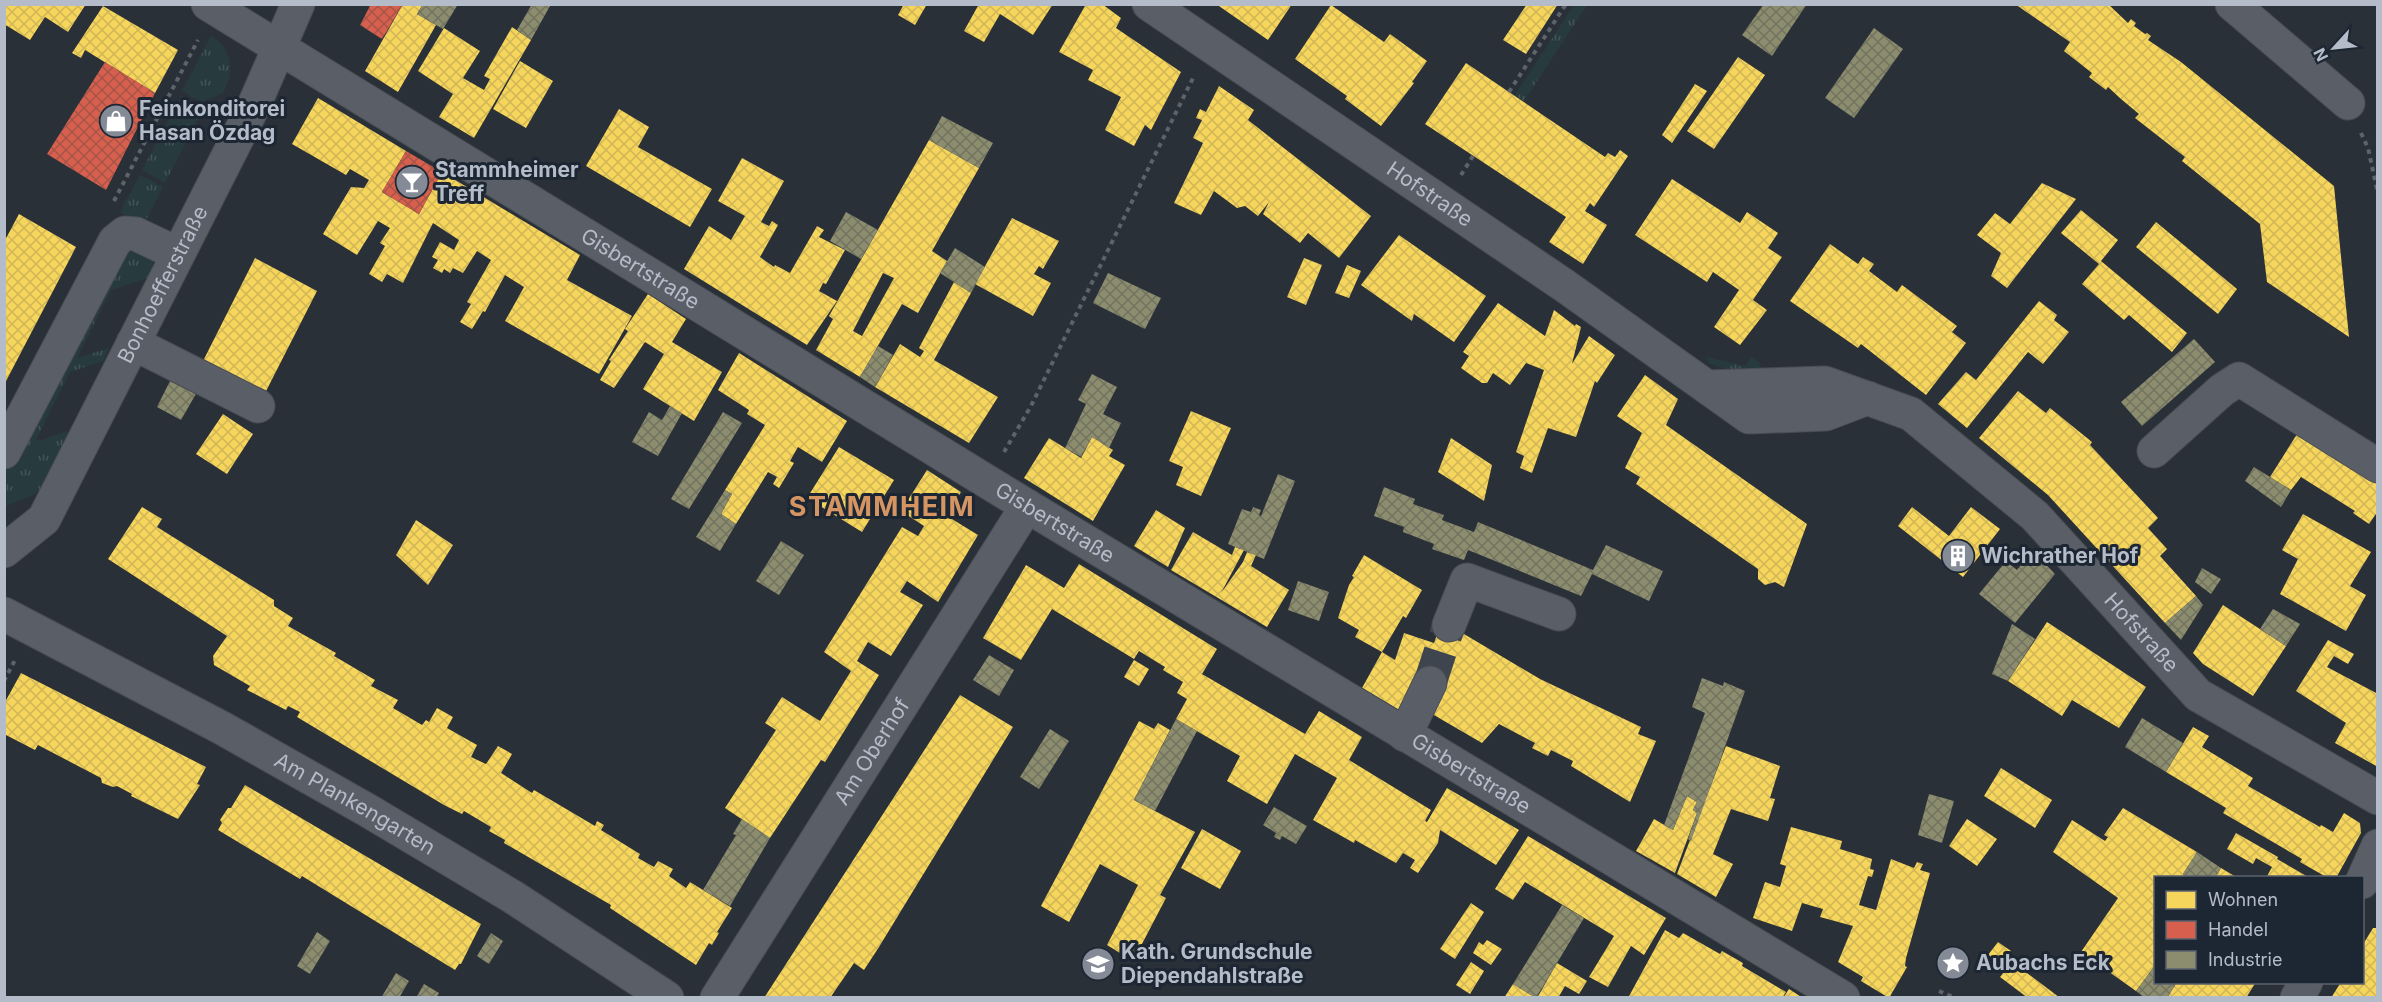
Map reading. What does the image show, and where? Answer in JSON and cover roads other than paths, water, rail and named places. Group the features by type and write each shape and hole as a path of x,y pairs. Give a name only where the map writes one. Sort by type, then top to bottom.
{"street":[{"name":"Gisbertstraße","path":"208,4 1027,506 1843,998"},
{"name":"Bonhoefferstraße","path":"4,551 44,519 255,103 298,4"},
{"name":"Hofstraße","path":"1149,4 1565,286 1749,417 1826,414 1868,398 1911,414 2035,516 2198,695 2378,798"},
{"path":"2232,4 2348,103"},
{"path":"4,452 115,241 124,233 136,234 178,254"},
{"path":"133,343 258,406"},
{"path":"2154,451 2222,390 2240,379 2378,466"},
{"name":"Am Oberhof","path":"717,998 1027,506"},
{"path":"1449,625 1467,580 1559,614"},
{"name":"Am Plankengarten","path":"18,622 222,728 368,810 513,897 667,998"},
{"path":"1405,735 1430,683"},
{"path":"2364,878 2378,846"},
{"path":"2297,998 2305,984"}],"tunnel":[{"path":"1430,683 1449,625"}],"place":[{"name":"Feinkonditorei Hasan Özdag","path":"116,121"},
{"name":"Stammheimer Treff","path":"412,182"},
{"name":"Wichrather Hof","path":"1958,556"},
{"name":"Aubachs Eck","path":"1953,963"},
{"name":"Kath. Grundschule Diependahlstraße","path":"1098,964"}],"district":[{"name":"STAMMHEIM","path":"882,507"}]}
